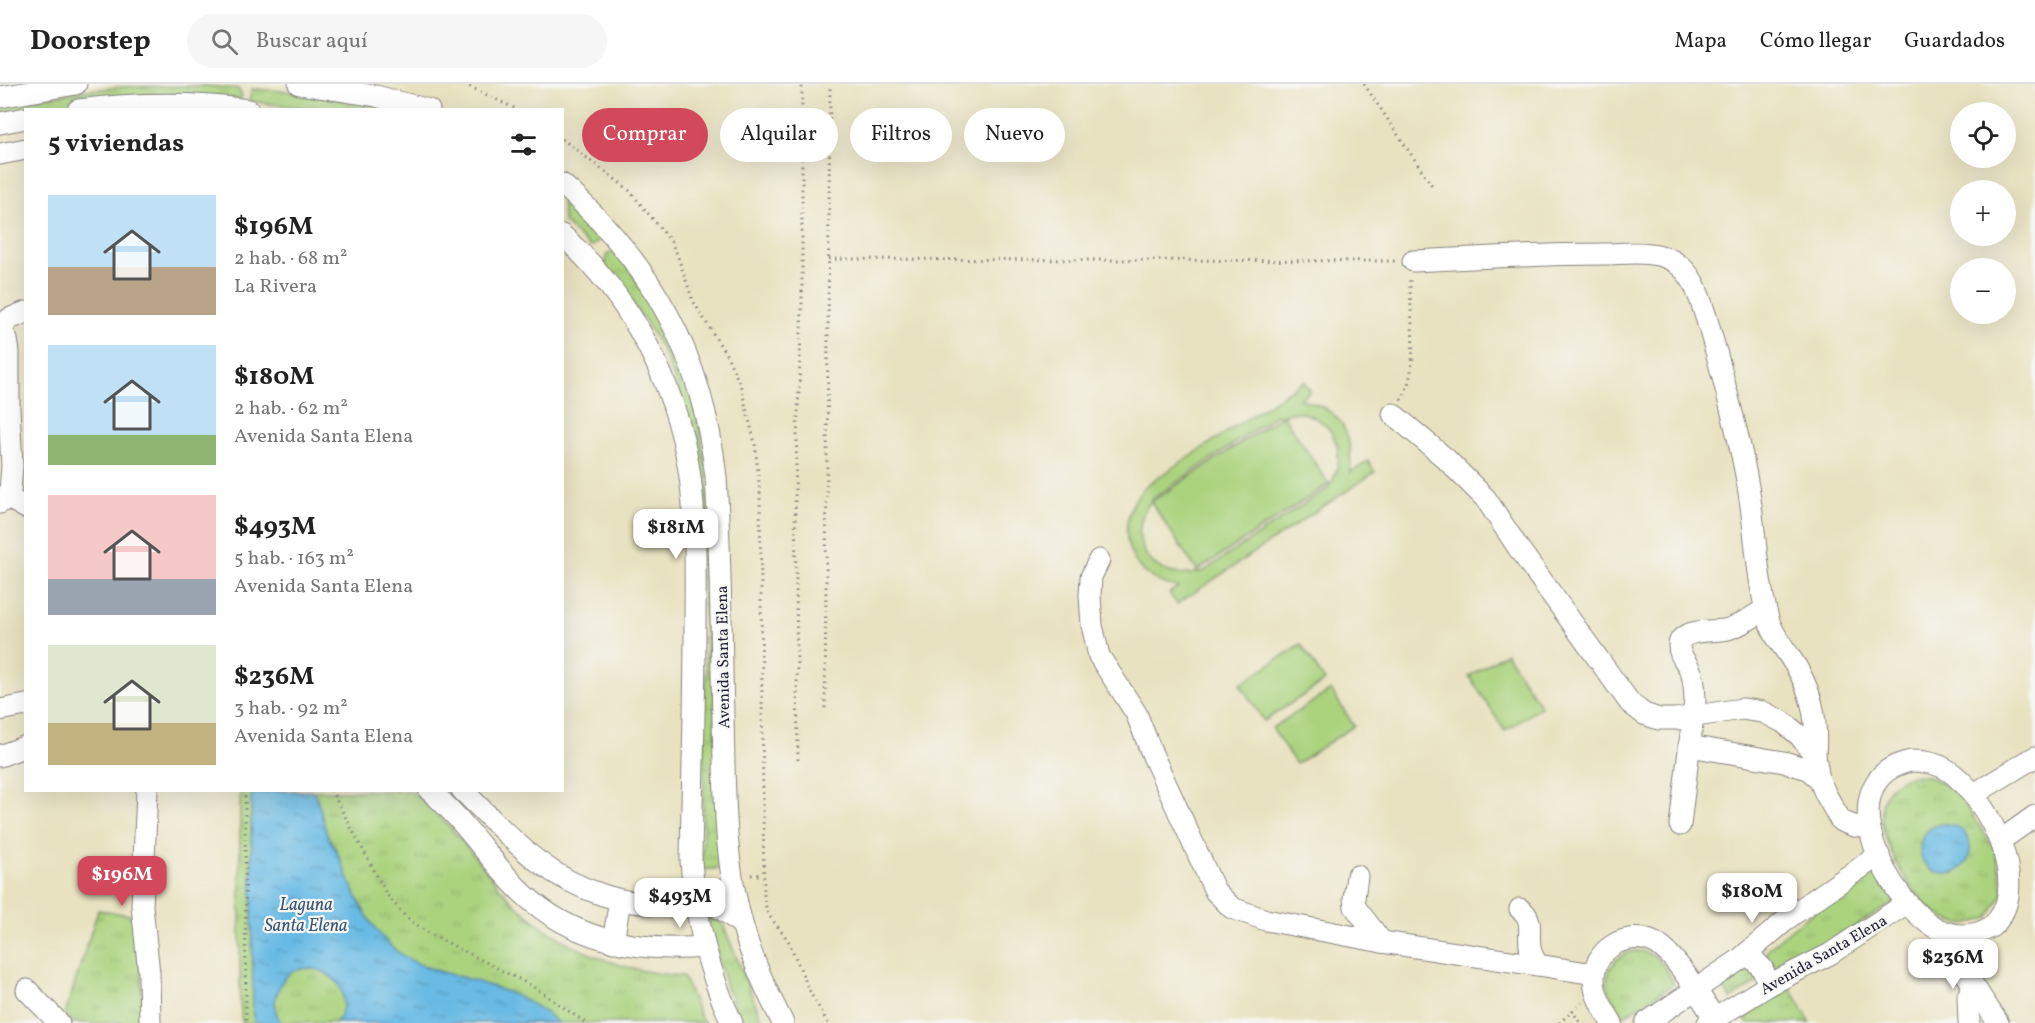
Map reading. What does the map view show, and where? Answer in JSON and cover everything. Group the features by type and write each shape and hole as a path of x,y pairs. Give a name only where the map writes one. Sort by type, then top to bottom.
{"street":[{"path":"0,97 76,84"},
{"path":"300,84 376,96 421,108"},
{"path":"101,108 146,104 229,108"},
{"path":"0,123 24,117"},
{"path":"0,154 24,149"},
{"name":"Avenida Santa Elena","path":"564,186 617,238 643,272 672,321 694,372 710,431 718,501 726,826 732,875 742,925 760,976 783,1023"},
{"name":"Avenida Santa Elena","path":"564,237 591,263 629,314 652,353 672,400 689,471 696,565 691,852 695,904 704,947 716,985 732,1023"},
{"path":"591,263 595,252 602,244 617,238"},
{"path":"1413,261 1569,254 1649,254 1664,256 1687,273 1694,283 1709,328 1738,435 1751,504 1765,609 1776,638 1802,675 1810,694 1819,779 1841,820 1854,826 1869,827"},
{"path":"24,313 9,319 0,331 7,339 9,352 12,466 11,484 3,500 24,507"},
{"path":"1393,414 1445,458 1486,499 1519,549 1630,703 1644,714 1659,719 1676,719 1742,709 1763,712 1783,722 1800,736 1815,756"},
{"path":"1099,560 1091,577 1090,596 1092,625 1100,656 1136,712 1153,756 1215,891 1232,908 1266,920 1382,942 1538,965 1595,983"},
{"path":"1680,825 1693,716 1694,682 1690,668 1680,655 1679,644 1683,637 1695,631 1711,632 1729,628 1747,621 1765,609"},
{"path":"0,710 24,705"},
{"path":"1689,746 1784,762 1808,769 1819,779"},
{"path":"0,756 24,747"},
{"path":"1974,794 2004,778 2035,757"},
{"path":"1920,761 1940,766 1954,775 1974,794 1996,822 2011,854 2017,880 2015,899 2005,916 1986,930 1964,935 1953,934 1933,926 1907,903 1879,855 1869,827 1869,802 1871,791 1882,775 1902,763 1920,761"},
{"path":"147,792 142,906 149,972 150,1023"},
{"path":"431,792 462,822 511,881 530,900 551,915 588,934 613,942 654,948 704,947"},
{"path":"464,792 510,839 537,862 583,888 620,900 652,905 704,904 719,908 742,925"},
{"path":"2004,838 2035,816"},
{"path":"1646,1023 1747,953 1792,915 1879,855"},
{"path":"1357,876 1355,907 1382,942"},
{"path":"613,942 620,900"},
{"name":"Avenida Santa Elena","path":"1713,1022 1769,985 1830,954 1907,903"},
{"path":"1520,909 1529,919 1530,948 1538,965"},
{"path":"1953,934 1964,971 1998,1023"},
{"path":"1612,1023 1595,983 1600,957 1611,946 1626,939 1645,939 1655,943 1670,955 1695,990 1713,1022"},
{"path":"1747,953 1762,968 1769,985"},
{"path":"1970,1023 1968,996 1972,986"},
{"path":"27,990 59,1023"}],"path":[{"path":"464,84 514,108"},
{"path":"798,760 795,492 802,305 802,84"},
{"path":"825,708 830,84"},
{"path":"1364,84 1433,187"},
{"path":"829,259 1413,261 1409,299 1411,378 1406,393 1393,414"},
{"path":"245,792 246,1023"},
{"path":"332,792 387,895 406,917 425,932 532,986 586,1023"},
{"path":"745,875 764,875"},
{"path":"1559,1023 1595,983"},
{"path":"1572,1010 1580,1023"},
{"path":"703,1023 711,1020"}],"green space":[{"path":"206,86 238,89 242,96 240,99 183,94 131,96 44,108 24,108 24,111 0,114 0,105 90,90 123,87"},
{"path":"252,89 299,92 393,108 302,108 249,101"},
{"path":"564,199 599,235 598,241 590,247 564,222"},
{"path":"613,251 619,253 669,334 696,407 707,474 720,868 702,870 706,640 690,430 677,385 663,352 644,319 605,266 607,255"},
{"path":"1304,381 1310,391 1300,399 1326,409 1342,424 1347,434 1351,458 1350,473 1368,461 1375,472 1177,604 1169,593 1178,587 1160,582 1145,573 1135,561 1128,546 1126,531 1129,514 1136,498 1148,484","holes":["1296,412 1310,415 1330,430 1338,451 1335,476 1328,488 1204,571 1186,574 1170,572 1157,566 1147,556 1141,544 1140,530 1143,515 1152,499 1275,416"]},
{"path":"1283,415 1329,484 1197,571 1151,502"},
{"path":"1301,644 1325,681 1264,721 1240,684"},
{"path":"1506,653 1541,707 1505,731 1469,676"},
{"path":"1331,690 1354,726 1296,764 1272,728"},
{"path":"1917,775 1940,782 1952,790 1963,801 1995,850 2004,892 1988,918 1959,923 1948,920 1932,909 1915,892 1888,845 1882,821 1884,799 1895,783"},
{"path":"240,792 411,792 436,812 519,908 561,939 607,961 657,973 683,976 703,1023 242,1023 240,1001"},
{"path":"1871,873 1876,875 1893,897 1892,904 1790,966 1777,969 1766,957 1767,950 1790,930"},
{"path":"98,910 130,915 136,920 145,1023 73,1023 65,1014"},
{"path":"707,915 719,921 724,927 763,1023 742,1023 726,987"},
{"path":"1634,951 1648,953 1659,960 1674,984 1624,1016 1610,994 1607,978 1616,960"},
{"path":"1745,967 1749,967 1757,977 1756,983 1731,999 1721,984"},
{"path":"1791,989 1811,1023 1748,1023 1745,1019 1753,1012"}],"water":[{"name":"Laguna Santa Elena","path":"252,792 314,792 320,806 327,834 360,904 374,927 393,948 427,967 489,985 514,995 537,1007 558,1023 336,1023 343,1006 342,992 335,980 324,972 310,968 297,970 285,978 277,993 275,1009 282,1023 255,1023 253,1016"},
{"path":"1940,824 1950,824 1963,831 1970,844 1970,854 1963,867 1950,874 1940,874 1931,870 1924,863 1920,854 1920,844 1924,835 1931,828"}]}
